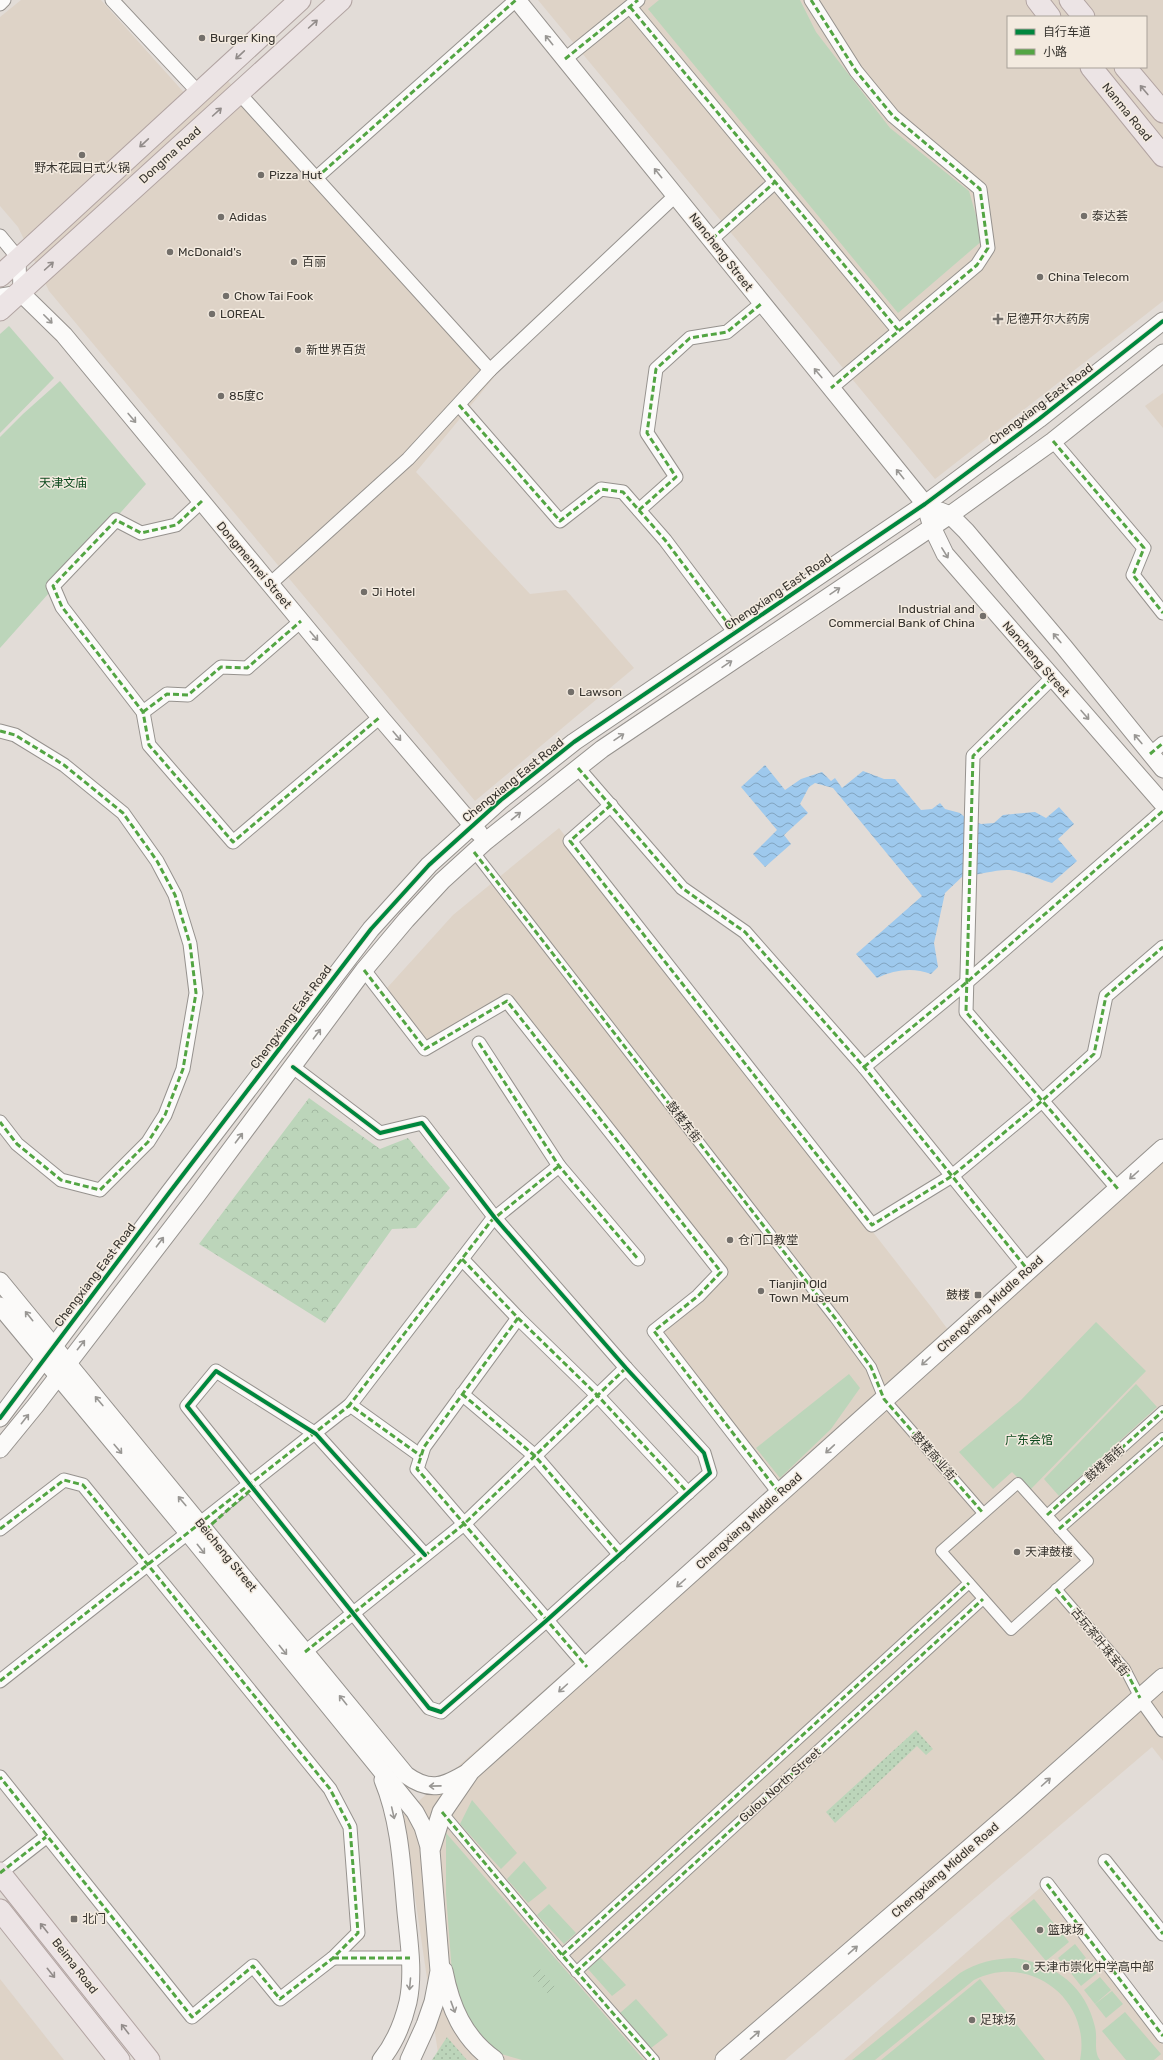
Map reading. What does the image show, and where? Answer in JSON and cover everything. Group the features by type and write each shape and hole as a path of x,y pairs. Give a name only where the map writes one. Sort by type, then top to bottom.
{"main road":[{"path":"0,276 300,0"},
{"name":"Dongma Road","path":"0,310 10,293 341,0"},
{"path":"1036,0 1049,16"},
{"path":"1070,0 1083,16"},
{"name":"Nanma Road","path":"1092,68 1163,156"},
{"path":"1127,68 1163,112"},
{"name":"Chengxiang Middle Road","path":"410,2060 426,2026 434,2002 440,1971 430,1850 442,1812 470,1771 1163,1149"},
{"name":"Chengxiang Middle Road","path":"725,2060 1017,1808 1163,1678"},
{"name":"Beima Road","path":"0,1873 149,2060"},
{"name":"Beima Road","path":"0,1910 119,2060"},
{"name":"Chengxiang Middle Road","path":"438,1942 446,1986 455,2013 470,2038 494,2060"}],"street":[{"path":"0,4 4,0"},
{"path":"112,0 198,93"},
{"path":"316,178 516,0"},
{"name":"Nancheng Street","path":"516,0 712,239 761,304 925,504 932,527 945,554 1163,804"},
{"path":"811,0 856,71 893,116 980,189 988,248 977,266 898,330 831,388"},
{"path":"565,59 634,3 775,182 898,330"},
{"path":"238,92 490,370"},
{"path":"712,239 775,182"},
{"path":"270,584 408,459 490,370 676,196"},
{"path":"0,236 19,259 10,293"},
{"name":"Dongmennei Street","path":"10,293 64,335 380,717 472,824 480,846"},
{"path":"639,510 676,477 647,433 656,369 690,338 727,332 761,304"},
{"name":"Chengxiang East Road","path":"0,1418 370,929 429,865 472,824 574,742 925,504 1039,420 1163,321"},
{"path":"0,1449 293,1067 364,970 406,920 442,881 480,846 602,749 950,515 1053,441 1163,353"},
{"path":"459,405 560,521 601,489 623,492 665,540 734,633"},
{"path":"1053,441 1144,548 1133,575 1163,613"},
{"path":"202,502 176,525 142,533 116,520 53,586 62,607 143,712 149,745 233,842 380,717"},
{"name":"Nancheng Street","path":"925,504 950,515 966,531 1064,647 1163,769"},
{"path":"143,712 167,694 188,695 221,667 247,668 301,620"},
{"path":"1052,678 973,756 966,1012 1118,1189"},
{"path":"0,731 15,735 64,765 123,813 157,861 175,895 190,944 196,993 183,1069 165,1115 148,1142 100,1190 61,1180 18,1144 0,1122"},
{"path":"1150,754 1163,743"},
{"path":"578,768 611,804 682,888 745,932 864,1067 1028,1270"},
{"path":"611,804 570,841 872,1225 952,1176 1042,1101 1094,1054 1106,996 1163,947"},
{"path":"864,1067 967,982 1163,811"},
{"name":"鼓楼东街","path":"480,846 871,1367 884,1399"},
{"path":"364,970 425,1049 507,1001 564,1072 721,1272 698,1296 654,1331 780,1494"},
{"path":"479,1043 559,1166 638,1259"},
{"path":"293,1067 380,1133 422,1123 495,1218 626,1368 704,1453 710,1474 546,1621 441,1712 429,1708 187,1406 216,1371 315,1433 425,1555"},
{"path":"0,1681 147,1564 251,1487 350,1405 495,1218 559,1166"},
{"path":"462,1259 518,1318 597,1395 688,1493"},
{"name":"Beicheng Street","path":"0,1280 62,1370 195,1529 305,1652 386,1753 413,1781 432,1787 441,1786 470,1771"},
{"name":"Beicheng Street","path":"0,1306 49,1353"},
{"path":"518,1318 424,1447 417,1469 587,1667"},
{"path":"305,1652 464,1524 626,1368"},
{"path":"462,1394 535,1456 620,1555"},
{"name":"鼓楼商业街","path":"884,1399 984,1514"},
{"path":"350,1405 421,1456"},
{"name":"鼓楼南街","path":"1047,1515 1163,1411"},
{"name":"鼓楼南街","path":"1059,1529 1163,1438"},
{"path":"0,1529 64,1480 83,1485 330,1788 350,1827 358,1933 333,1958 280,1999 253,1966 192,2017 46,1837 0,1777"},
{"path":"1018,1483 1047,1515 1088,1561 1011,1630 941,1551 1018,1483"},
{"name":"Beicheng Street","path":"195,1529 374,1764 415,1812 423,1827 430,1850"},
{"name":"Gulou North Street","path":"562,1955 969,1583"},
{"name":"古玩茶叶珠宝街","path":"1056,1589 1125,1669 1140,1698"},
{"name":"Gulou North Street","path":"576,1972 983,1599"},
{"path":"1140,1698 1163,1730"},
{"path":"374,1764 389,1795 394,1817 401,1862 410,1958 410,1988 406,2011 398,2031 381,2060"},
{"path":"442,1812 576,1972 654,2060"},
{"path":"0,1873 46,1837"},
{"path":"1105,1861 1163,1934"},
{"path":"1047,1884 1163,2036"},
{"path":"333,1958 410,1958"}],"shaded area":[{"path":"21,0 101,0 196,106 227,80 495,376 416,472 530,594 566,590 634,668 475,801 49,291 18,227 0,206 0,17"},
{"path":"538,0 1163,0 1163,301 935,479"},
{"path":"1163,393 1163,428 1145,406"},
{"path":"559,828 957,1342 1163,1156 1163,1761 1152,1747 785,2060 439,2060 403,1815 776,1485 654,1329 725,1268 508,995 426,1043 387,988 453,915"},
{"name":"天津市崇化中学高中部","path":"1040,1888 1163,2045 1163,2060 844,2060"},
{"path":"0,1979 64,2060 0,2060"}],"green space":[{"path":"659,0 800,0 816,32 890,128 969,191 983,240 898,313 648,9"},
{"path":"9,326 54,378 0,433 0,334"},
{"name":"天津文庙","path":"60,381 146,484 0,648 0,437"},
{"path":"309,1098 380,1149 408,1138 450,1188 416,1228 392,1229 325,1323 199,1244"},
{"name":"广东会馆","path":"1096,1322 1146,1371 1030,1490 1012,1472 993,1489 959,1452 1021,1400"},
{"path":"849,1374 860,1388 831,1429 780,1478 756,1448"},
{"path":"1136,1384 1157,1407 1059,1496 1044,1479"},
{"path":"916,1730 933,1749 926,1755 917,1746 835,1823 826,1812"},
{"path":"472,1800 517,1853 501,1869 460,1824"},
{"path":"446,1833 644,2060 522,2060 498,2053 480,2037 464,2013 452,1973 446,1894"},
{"path":"524,1861 547,1888 528,1903 507,1879"},
{"name":"篮球场","path":"1034,1899 1069,1942 1046,1961 1010,1918"},
{"path":"549,1904 576,1933 564,1944 537,1915"},
{"name":"篮球场","path":"1075,1944 1086,1958 1069,1971 1058,1958"},
{"path":"600,1957 626,1985 612,1996 588,1969"},
{"path":"1014,1958 1042,1965 1055,1971 1076,1988 1091,2012 1096,2031 1096,2049 1100,2060 1080,2060 1081,2038 1076,2018 1066,2000 1052,1987 1035,1977 1015,1972 995,1973 974,1980 875,2060 852,2060 960,1973 973,1966 986,1962"},
{"name":"篮球场","path":"1086,1959 1097,1973 1081,1986 1070,1972"},
{"path":"538,1967 558,1990 550,1996 531,1974"},
{"path":"1100,1977 1111,1990 1095,2004 1084,1990"},
{"name":"足球场","path":"980,1979 1045,2060 881,2060"},
{"path":"1112,1991 1123,2004 1106,2018 1095,2004"},
{"path":"636,1999 668,2035 651,2048 620,2013"},
{"path":"1125,2012 1161,2054 1154,2060 1126,2060 1102,2031"},
{"path":"447,2037 467,2060 432,2060"}],"water":[{"path":"765,765 785,790 801,779 822,772 831,781 835,778 842,788 863,771 884,779 895,779 921,810 932,809 940,803 945,809 960,813 967,819 981,824 994,823 1003,815 1035,812 1046,818 1059,807 1074,824 1058,839 1077,861 1052,883 1010,870 998,870 964,875 945,893 934,943 938,967 931,974 904,970 877,978 856,954 922,896 833,788 815,783 809,787 800,804 808,813 784,835 791,844 765,867 753,854 777,830 741,787"}],"marked path":[{"path":"316,178 516,0"},
{"path":"565,59 638,0"},
{"path":"811,0 856,71 893,116 980,189 988,248 977,265 831,388"},
{"path":"630,7 898,330"},
{"path":"712,239 775,182"},
{"path":"639,510 676,477 647,433 656,369 690,338 727,332 761,304"},
{"path":"459,405 560,521 601,489 623,492 665,540 735,633"},
{"path":"1053,441 1144,548 1133,575 1163,613"},
{"path":"202,501 176,525 141,533 116,520 53,586 62,607 143,712 149,745 233,842 380,717"},
{"path":"143,712 167,694 188,695 221,667 247,668 301,621"},
{"path":"1052,678 973,756 966,1012 1118,1189"},
{"path":"0,731 15,735 64,765 123,813 157,861 175,895 190,944 196,993 183,1069 165,1115 148,1142 100,1190 61,1180 17,1144 0,1122"},
{"path":"1150,754 1163,743"},
{"path":"578,768 682,888 745,932 864,1067 1028,1270"},
{"path":"611,805 570,841 872,1225 952,1176 1042,1101 1094,1054 1106,996 1163,947"},
{"path":"864,1067 967,982 1163,811"},
{"path":"474,852 835,1318 871,1367 884,1399 983,1513"},
{"path":"364,970 425,1049 507,1001 721,1272 698,1296 654,1331 780,1494"},
{"path":"479,1043 559,1166 638,1259"},
{"path":"348,1407 491,1221 559,1166"},
{"path":"462,1259 518,1318 597,1395 688,1493"},
{"path":"518,1318 424,1447 417,1469 587,1667"},
{"path":"305,1652 464,1524 626,1368"},
{"path":"462,1394 535,1456 620,1555"},
{"path":"0,1681 350,1405 421,1456"},
{"path":"1047,1515 1163,1411"},
{"path":"1059,1529 1163,1438"},
{"path":"0,1529 64,1480 83,1485 330,1789 350,1827 358,1933 333,1958 280,1999 253,1966 192,2017 0,1777"},
{"path":"205,1530 255,1486"},
{"path":"562,1955 969,1583"},
{"path":"1056,1589 1125,1669 1140,1698"},
{"path":"576,1972 983,1599"},
{"path":"442,1812 562,1955 654,2060"},
{"path":"0,1873 46,1837"},
{"path":"1105,1861 1163,1934"},
{"path":"1047,1884 1163,2036"},
{"path":"333,1958 410,1958"}],"cycle path":[{"path":"0,1418 169,1193 371,929 429,865 501,800 574,742 925,504 1039,419 1163,321"},
{"path":"293,1067 380,1133 422,1123 495,1218 626,1368 704,1453 710,1473 546,1621 441,1712 429,1708 187,1406 216,1371 316,1434 425,1555"}],"place":[{"name":"Burger King","path":"202,38"},
{"name":"野木花园日式火锅","path":"82,155"},
{"name":"Pizza Hut","path":"261,175"},
{"name":"泰达荟","path":"1084,216"},
{"name":"Adidas","path":"221,217"},
{"name":"McDonald's","path":"170,252"},
{"name":"百丽","path":"294,262"},
{"name":"China Telecom","path":"1040,277"},
{"name":"Chow Tai Fook","path":"226,296"},
{"name":"LOREAL","path":"212,314"},
{"name":"尼德开尔大药房","path":"998,319"},
{"name":"新世界百货","path":"298,350"},
{"name":"85度C","path":"221,396"},
{"name":"Ji Hotel","path":"364,592"},
{"name":"Industrial and Commercial Bank of China","path":"983,616"},
{"name":"Lawson","path":"571,692"},
{"name":"仓门口教堂","path":"730,1240"},
{"name":"Tianjin Old Town Museum","path":"761,1291"},
{"name":"鼓楼","path":"978,1295"},
{"name":"天津鼓楼","path":"1017,1552"},
{"name":"北门","path":"74,1919"},
{"name":"篮球场","path":"1040,1930"},
{"name":"天津市崇化中学高中部","path":"1026,1967"},
{"name":"足球场","path":"972,2020"}]}
